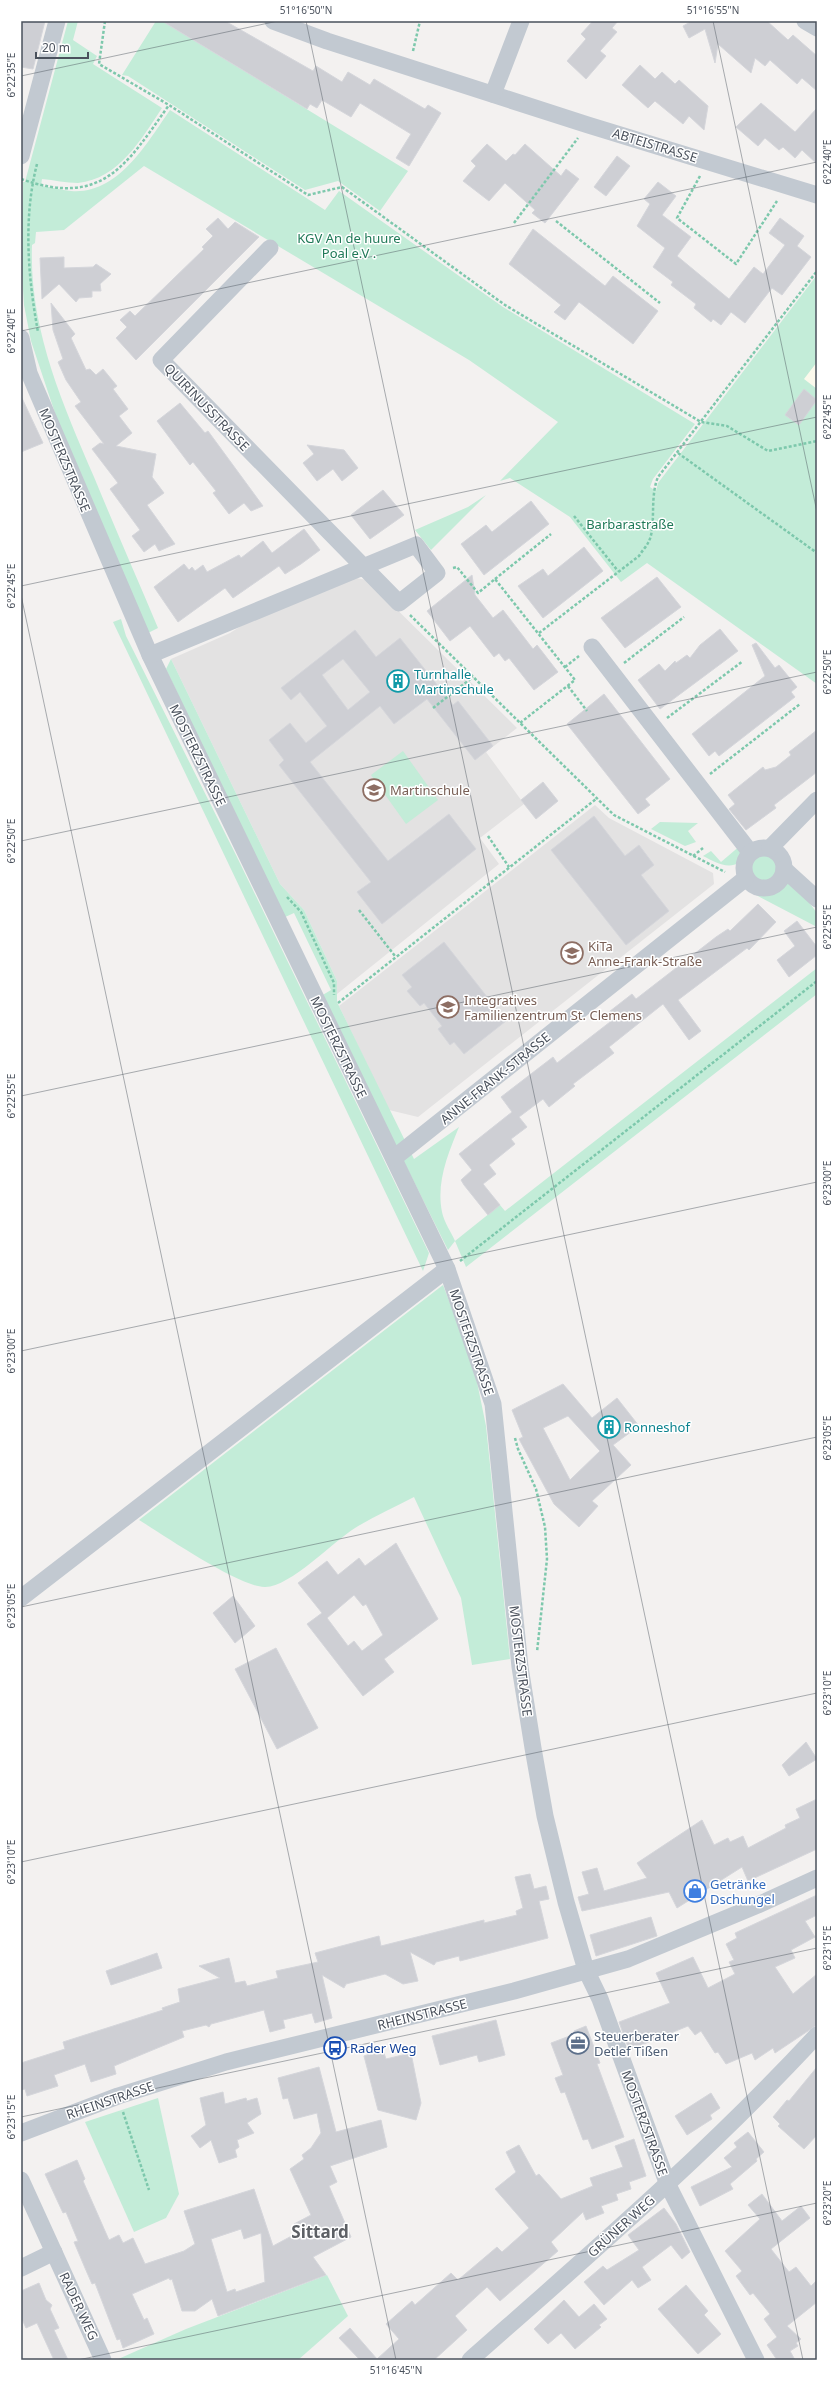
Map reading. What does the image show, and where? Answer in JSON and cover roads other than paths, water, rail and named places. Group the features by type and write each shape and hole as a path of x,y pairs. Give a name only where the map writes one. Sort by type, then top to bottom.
{"street":[{"path":"21,156 57,21"},
{"name":"ABTEISTRASSE","path":"273,21 409,68 588,125 817,195"},
{"path":"493,94 521,21"},
{"path":"805,21 817,28"},
{"name":"QUIRINUSSTRASSE","path":"270,248 161,360 399,603 437,573 416,545 362,565"},
{"name":"MOSTERZSTRASSE","path":"21,338 25,375 150,655 322,1014 394,1158 447,1269 493,1404 520,1667 533,1748 547,1823 586,1970 600,1999 668,2185 756,2360"},
{"path":"150,655 362,565"},
{"path":"592,647 750,852"},
{"path":"770,848 817,800"},
{"path":"760,848 770,848 781,856 784,869 780,881 768,888 755,886 744,879 744,864 750,852 760,848"},
{"path":"784,869 817,899"},
{"name":"ANNE-FRANK-STRASSE","path":"394,1158 744,879"},
{"path":"21,1598 447,1269"},
{"name":"RHEINSTRASSE","path":"21,2133 118,2096 226,2062 335,2036 628,1959 758,1905 817,1878"},
{"name":"GRÜNER WEG","path":"470,2360 668,2185 780,2076 817,2035"},
{"name":"RADER WEG","path":"21,2180 103,2360"},
{"path":"21,2268 54,2252"}],"place":[{"name":"Turnhalle Martinschule","path":"398,681"},
{"name":"Martinschule","path":"374,790"},
{"name":"KiTa Anne-Frank-Straße","path":"572,953"},
{"name":"Integratives Familienzentrum St. Clemens","path":"448,1007"},
{"name":"Ronneshof","path":"609,1427"},
{"name":"Getränke Dschungel","path":"695,1891"},
{"name":"Steuerberater Detlef Tißen","path":"578,2043"},
{"name":"Rader Weg","path":"335,2048"}],"district":[{"name":"Sittard","path":"320,2231"}],"park label":[{"name":"KGV An de huure Poal e.V .","path":"349,246"},
{"name":"Barbarastraße","path":"630,524"}]}
